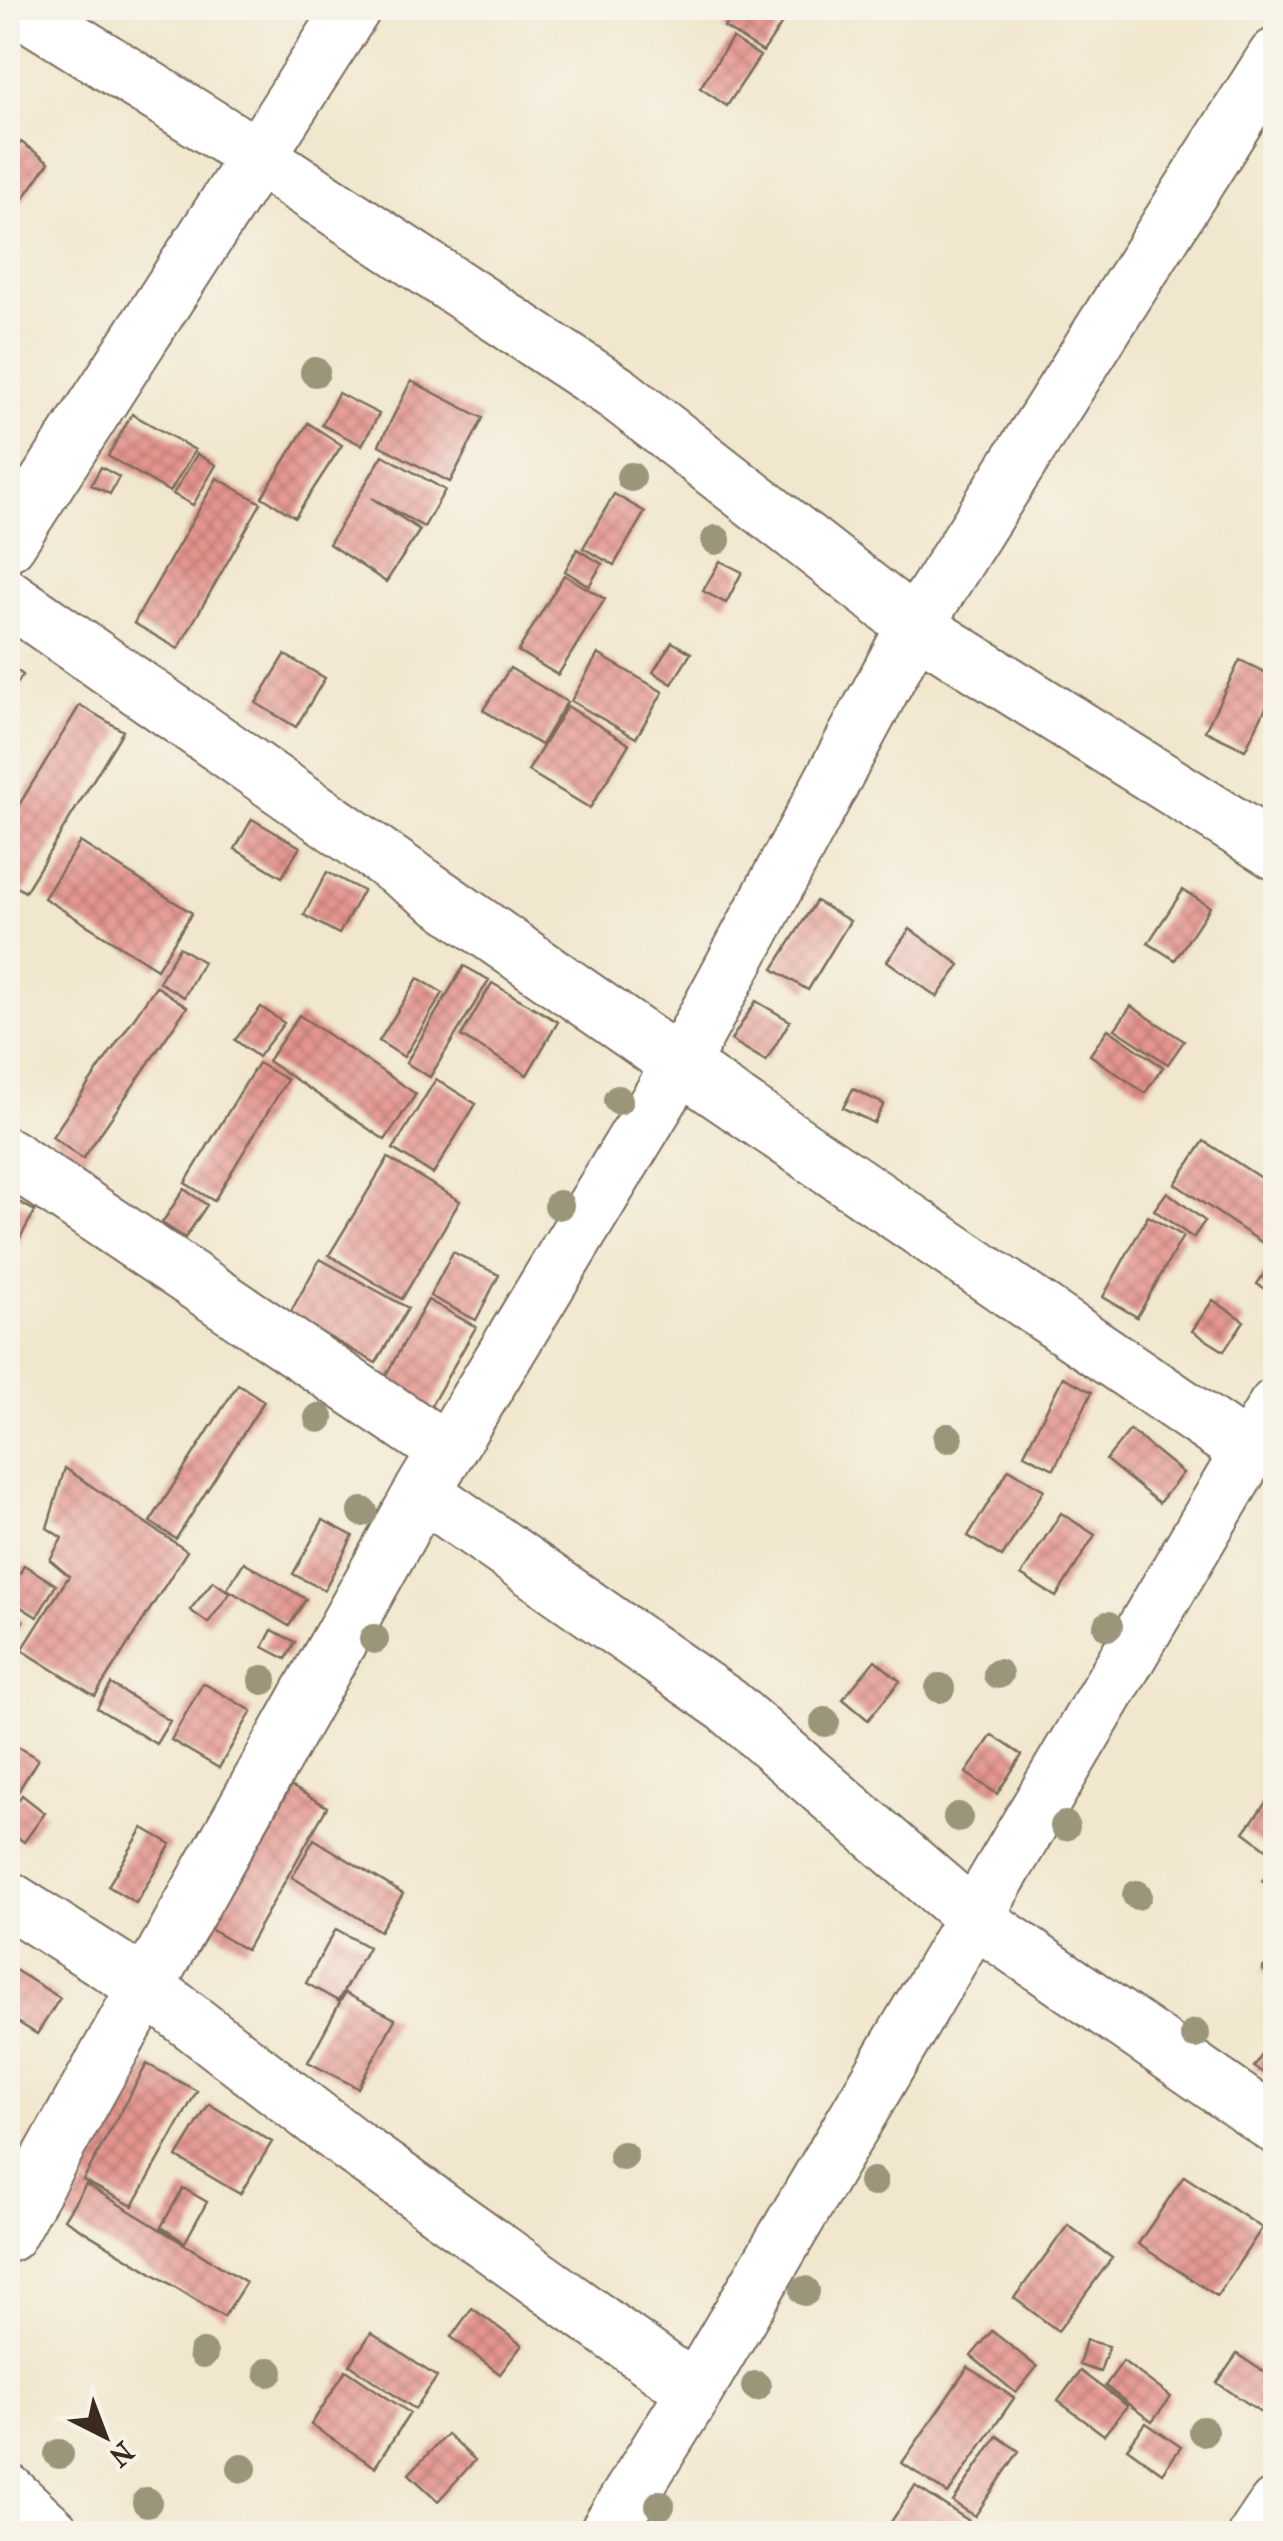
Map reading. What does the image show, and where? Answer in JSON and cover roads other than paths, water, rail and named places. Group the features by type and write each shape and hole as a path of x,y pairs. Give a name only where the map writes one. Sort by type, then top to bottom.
{"street":[{"path":"20,8 255,155 618,394 915,626 1276,852"},
{"path":"8,543 353,8"},
{"path":"8,2234 434,1471 680,1065 915,626 1276,56"},
{"path":"8,597 680,1065 1247,1451"},
{"path":"8,1156 434,1471 727,1705 974,1918 1276,2126"},
{"path":"606,2534 695,2391 1276,1406"},
{"path":"8,1899 145,1986 351,2146 695,2391"},
{"path":"8,2492 53,2534"},
{"path":"1258,2534 1276,2506"}]}
